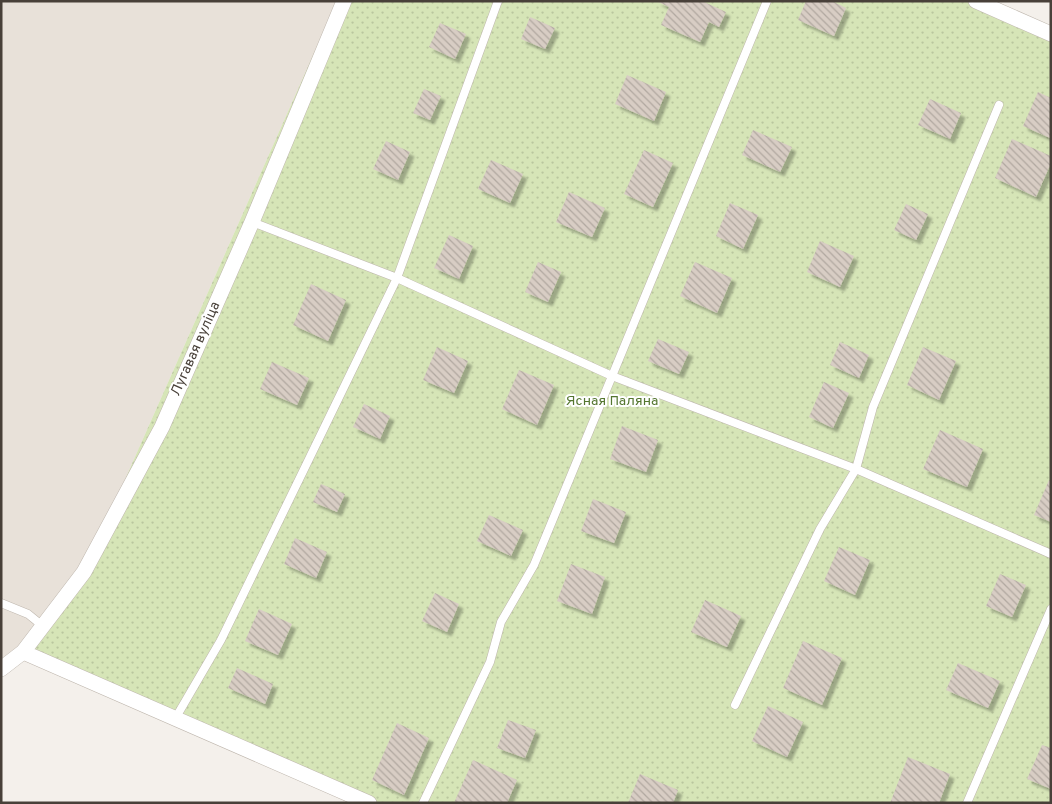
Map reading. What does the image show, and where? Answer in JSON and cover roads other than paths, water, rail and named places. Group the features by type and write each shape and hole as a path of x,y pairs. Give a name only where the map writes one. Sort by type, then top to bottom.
{"street":[{"name":"Лугавая вуліца","path":"1,669 23,652 44,627 84,572 162,426 252,222 344,1"},
{"path":"976,1 1051,34"},
{"path":"23,652 175,718 340,797 369,803"}],"lane":[{"path":"175,718 221,640 397,278 498,1"},
{"path":"423,803 490,662 501,622 534,565 767,1"},
{"path":"735,705 820,529 856,469 873,406 999,105"},
{"path":"252,222 397,278 612,376 856,469 1051,554"},
{"path":"1,603 28,614 44,627"},
{"path":"967,803 1051,609"}],"park label":[{"name":"Ясная Паляна","path":"612,401"}]}
